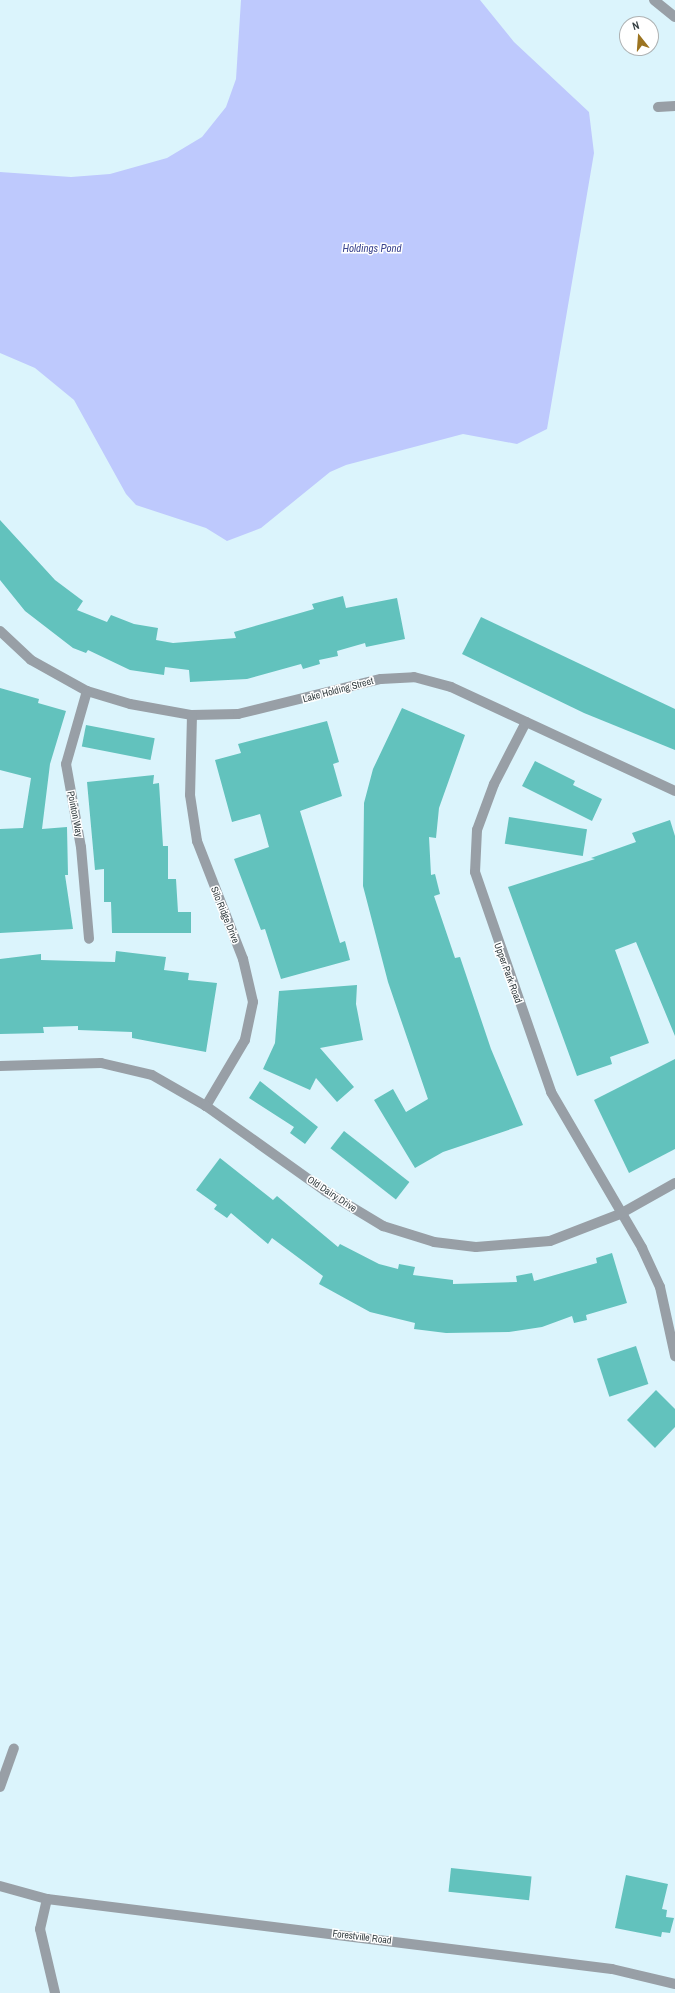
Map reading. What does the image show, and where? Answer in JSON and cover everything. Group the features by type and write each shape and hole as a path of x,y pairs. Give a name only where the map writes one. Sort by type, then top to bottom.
{"street":[{"path":"654,0 675,16"},
{"path":"658,107 675,106"},
{"name":"Lake Holding Street","path":"0,631 31,660 87,691 130,704 192,715 238,714 381,678 414,677 451,687 675,791"},
{"name":"Pointon Way","path":"87,691 66,764 81,847 89,939"},
{"name":"Silo Ridge Drive","path":"192,715 190,795 197,841 243,960 253,1002 245,1040 206,1106"},
{"name":"Upper Park Road","path":"526,722 494,784 477,830 475,872 551,1092 620,1214 642,1248 660,1288 675,1356"},
{"name":"Old Dairy Drive","path":"0,1066 101,1063 152,1075 206,1106 331,1195 383,1226 434,1242 524,1246 550,1241 620,1214 675,1183"},
{"path":"0,1789 14,1748"},
{"name":"Forestville Road","path":"0,1886 47,1899 612,1969 675,1984"},
{"path":"47,1899 40,1929 55,1993"}],"water":[{"name":"Holdings Pond","path":"241,0 480,0 514,42 589,112 594,153 547,429 517,444 463,434 346,465 330,472 261,528 227,541 206,528 136,505 126,494 74,400 35,368 0,353 0,172 71,177 110,174 167,158 202,137 226,107 236,79"}],"building":[{"path":"0,520 55,580 83,601 77,610 107,622 111,615 134,624 158,628 156,640 173,643 236,638 234,632 314,609 312,604 343,596 346,608 397,598 405,639 366,647 365,643 337,651 338,656 319,660 320,664 303,669 301,664 247,679 190,682 189,670 165,667 164,675 130,670 88,650 86,653 73,648 25,611 0,580"},
{"path":"481,617 675,709 675,750 584,713 462,654"},
{"path":"0,688 39,699 38,703 66,711 50,764 42,829 67,827 68,875 65,875 73,929 0,933 0,829 23,828 31,778 0,770"},
{"path":"402,708 465,735 439,808 436,838 429,837 431,875 435,874 440,894 434,896 455,958 460,957 491,1049 523,1125 443,1152 415,1168 374,1100 393,1089 406,1112 428,1099 388,982 363,886 364,803 373,769"},
{"path":"327,721 339,762 333,764 342,796 300,811 340,943 345,941 350,960 281,979 265,929 261,930 234,859 269,847 260,814 232,822 215,760 241,753 238,744"},
{"path":"86,725 155,738 151,760 82,747"},
{"path":"535,761 575,781 573,785 602,799 592,821 522,786"},
{"path":"154,775 153,784 159,783 163,846 168,846 168,879 176,879 178,912 191,912 191,933 112,933 111,902 104,902 104,869 95,870 87,782"},
{"path":"509,817 587,829 583,856 505,844"},
{"path":"670,820 675,836 675,1036 636,942 615,950 649,1043 610,1057 612,1064 577,1076 508,887 595,859 591,858 636,842 632,833"},
{"path":"116,951 166,957 164,970 189,973 188,980 217,983 206,1052 132,1038 132,1032 78,1030 78,1026 43,1027 44,1033 0,1034 0,959 41,954 41,960 115,962"},
{"path":"357,985 356,1004 363,1040 320,1048 354,1087 337,1102 316,1078 310,1090 263,1069 275,1043 279,991"},
{"path":"675,1059 675,1149 629,1173 594,1100"},
{"path":"260,1081 318,1127 305,1144 290,1133 294,1127 249,1098"},
{"path":"344,1131 409,1182 396,1199 330,1148"},
{"path":"220,1158 273,1200 277,1196 338,1247 340,1244 379,1264 398,1269 399,1264 415,1267 413,1275 453,1280 453,1284 517,1282 516,1276 532,1273 534,1281 597,1263 596,1258 612,1253 627,1303 586,1315 587,1320 574,1323 572,1316 542,1327 509,1332 446,1333 414,1329 415,1323 370,1312 319,1284 323,1276 272,1238 268,1244 231,1213 227,1218 214,1209 217,1205 196,1190"},
{"path":"636,1346 648,1384 609,1397 597,1359"},
{"path":"656,1390 675,1409 675,1427 655,1448 627,1420"},
{"path":"451,1868 532,1876 529,1900 448,1892"},
{"path":"626,1875 668,1884 662,1909 667,1910 666,1917 674,1918 670,1933 662,1932 661,1937 615,1928"}]}
